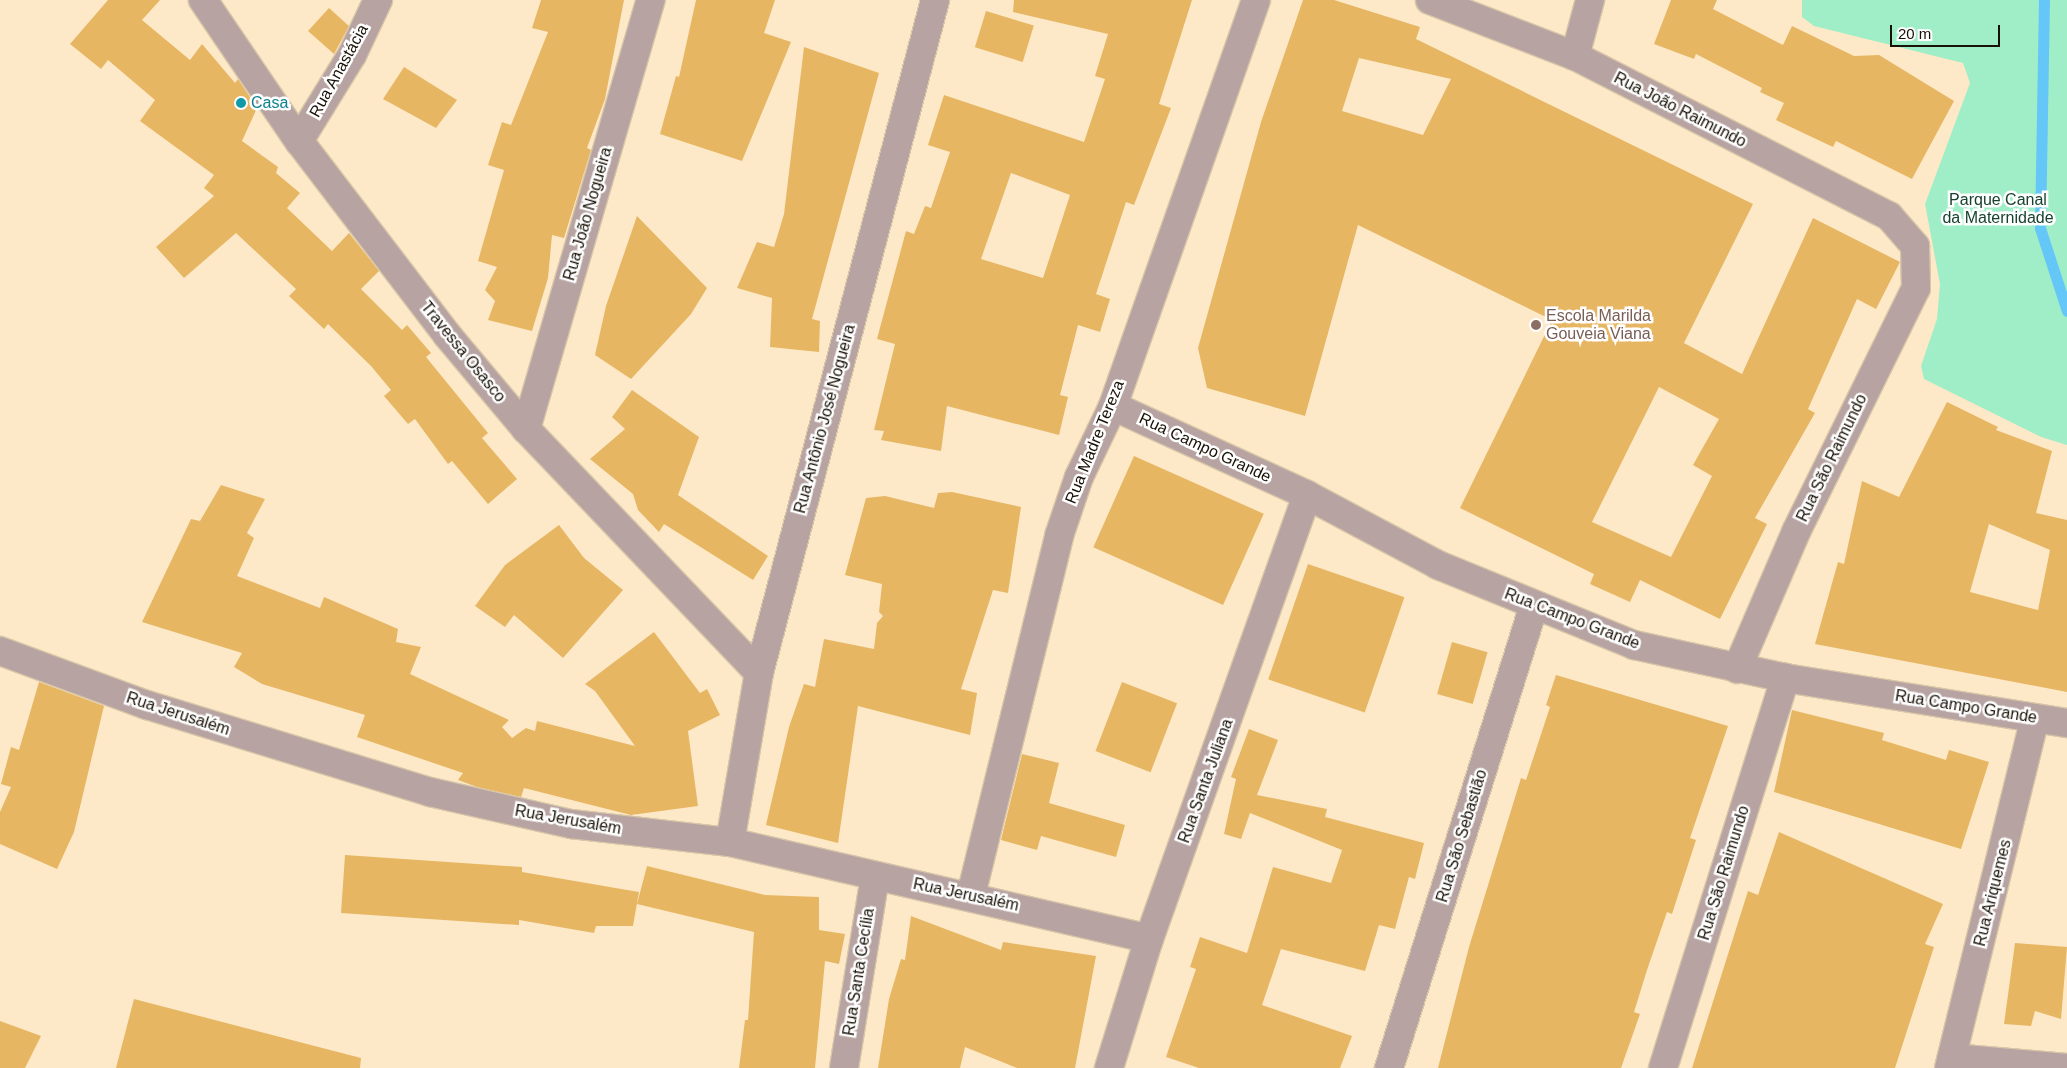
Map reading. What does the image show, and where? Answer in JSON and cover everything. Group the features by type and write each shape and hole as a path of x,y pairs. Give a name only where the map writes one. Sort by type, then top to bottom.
{"street":[{"name":"Travessa Osasco","path":"203,0 299,141 526,429 758,674"},
{"name":"Rua Anastácia","path":"299,141 352,55 378,0"},
{"name":"Rua João Nogueira","path":"526,429 651,0"},
{"name":"Rua Antônio José Nogueira","path":"730,842 758,674 936,0"},
{"name":"Rua Madre Tereza","path":"972,895 1059,536 1078,477 1113,406 1256,0"},
{"name":"Rua João Raimundo","path":"1430,0 1575,56 1889,216 1914,246"},
{"path":"1575,56 1590,0"},
{"name":"Rua São Raimundo","path":"1736,669 1796,532 1916,288 1914,246"},
{"name":"Rua Campo Grande","path":"1113,406 1307,495 1438,565 1634,645 1736,669 1785,678 2067,723"},
{"name":"Rua Santa Juliana","path":"1109,1068 1150,939 1307,495"},
{"name":"Rua São Sebastião","path":"1389,1068 1534,605"},
{"name":"Rua Jerusalém","path":"0,652 147,705 430,792 572,824 730,842 875,876 972,895 1150,939"},
{"name":"Rua São Raimundo","path":"1663,1068 1785,678"},
{"name":"Rua Ariquemes","path":"1951,1063 2035,718"},
{"name":"Rua Santa Cecília","path":"844,1068 875,876"},
{"path":"1951,1063 2067,1068"}],"green space":[{"name":"Parque Canal da Maternidade","path":"1802,0 2067,0 2067,445 2041,437 1924,379 1921,366 1937,319 1940,284 1925,204 1970,83 1963,63 1814,26 1802,17"}],"building":[{"path":"108,0 160,0 142,20 190,60 202,44 235,83 238,79 257,108 242,141 278,167 276,173 300,193 287,208 332,251 349,233 379,271 361,289 402,330 407,325 431,353 426,357 488,433 482,438 517,479 488,504 452,461 448,464 415,419 408,424 384,396 391,390 371,366 328,324 324,329 289,296 296,289 236,233 184,278 156,247 214,196 204,188 214,175 140,121 155,100 108,60 101,69 70,44"},
{"path":"541,0 624,0 605,99 587,148 591,150 564,238 552,235 548,278 532,331 488,320 495,301 485,290 497,267 478,261 504,170 488,165 502,122 511,125 548,32 532,28"},
{"path":"696,0 775,0 764,33 791,42 742,161 660,134 676,76 679,77"},
{"path":"1014,0 1192,0 1159,104 1171,108 1134,205 1126,202 1096,294 1110,299 1100,332 1078,325 1060,395 1068,397 1059,435 947,406 941,451 881,440 884,431 874,430 895,344 877,339 906,231 914,234 925,206 931,208 950,152 928,145 944,95 1084,142 1105,79 1095,76 1108,34 1013,12","holes":["1011,173 1070,195 1043,278 981,259"]},
{"path":"1303,0 1334,0 1420,27 1416,39 1753,204 1684,343 1742,374 1813,218 1900,262 1876,309 1857,299 1808,409 1815,413 1755,518 1767,524 1720,619 1640,580 1630,602 1590,584 1594,574 1460,508 1552,320 1358,225 1305,416 1207,388 1198,348 1261,122","holes":["1359,58 1451,79 1423,135 1342,111","1659,387 1719,419 1693,465 1712,476 1671,557 1592,522"]},
{"path":"1671,0 1717,0 1713,9 1783,45 1792,26 1854,56 1879,55 1954,101 1912,179 1836,141 1833,147 1776,120 1784,103 1760,92 1762,88 1696,54 1694,59 1654,44"},
{"path":"329,8 349,26 334,54 308,31"},
{"path":"986,11 1034,26 1023,62 975,47"},
{"path":"804,47 879,73 812,319 820,321 819,352 770,347 772,298 737,288 757,242 774,247 784,214"},
{"path":"404,67 457,100 436,128 383,99"},
{"path":"637,216 707,288 691,314 631,379 595,355 606,306"},
{"path":"632,390 699,437 678,495 768,556 753,580 664,524 659,532 638,510 633,494 590,459 625,429 612,417"},
{"path":"1947,402 1998,427 1996,430 2052,451 2036,513 2067,520 2067,692 1815,644 1838,562 1844,564 1862,481 1899,497","holes":["1989,524 2050,550 2038,610 1970,592"]},
{"path":"1134,456 1264,514 1223,605 1093,547"},
{"path":"221,485 265,499 247,533 254,538 237,576 320,608 324,597 398,629 396,642 421,647 410,674 509,720 502,727 512,738 526,728 535,731 537,721 635,746 595,691 585,684 654,632 700,693 707,689 720,715 688,731 698,806 631,815 524,788 521,797 477,787 458,780 463,773 357,737 365,715 262,684 234,667 242,653 142,622 191,519 200,521"},
{"path":"952,492 1021,507 1008,593 993,590 961,689 977,693 970,735 858,706 838,843 766,825 789,727 804,684 815,687 824,639 874,649 877,623 883,616 879,612 882,584 845,575 866,498 885,496 934,508 938,493"},
{"path":"559,525 584,558 623,590 563,658 514,615 505,627 475,606 505,565"},
{"path":"1308,564 1404,597 1365,713 1268,679"},
{"path":"1452,642 1488,652 1473,704 1437,694"},
{"path":"1556,675 1728,726 1690,838 1696,840 1672,914 1667,912 1647,970 1634,1012 1640,1014 1621,1068 1438,1068 1469,947 1521,778 1526,780 1550,707 1546,705"},
{"path":"39,682 104,706 74,832 57,869 0,844 0,812 11,787 1,784 11,747 19,750"},
{"path":"1122,682 1177,703 1151,772 1095,751"},
{"path":"1792,710 1884,733 1882,740 1946,760 1949,750 1989,762 1961,849 1774,792"},
{"path":"1249,729 1278,740 1257,795 1327,809 1325,817 1424,843 1415,879 1409,877 1395,929 1379,925 1365,971 1281,949 1262,1005 1352,1036 1340,1068 1199,1068 1166,1057 1196,969 1190,967 1200,937 1247,953 1273,867 1331,883 1342,850 1250,813 1241,839 1224,834 1236,779 1231,777"},
{"path":"1022,754 1059,763 1049,803 1125,825 1116,857 1041,836 1037,850 1001,840"},
{"path":"1779,832 1943,904 1925,944 1934,947 1895,1068 1692,1068 1748,891 1758,895"},
{"path":"345,855 522,867 522,872 639,892 633,926 596,926 594,933 519,920 519,925 341,913"},
{"path":"647,866 765,895 819,897 819,930 845,934 839,964 825,961 815,1068 739,1068 745,1020 748,1020 754,932 637,904"},
{"path":"911,916 1001,950 1003,942 1096,956 1075,1068 1017,1068 965,1047 960,1068 878,1068 889,999 901,959 905,960"},
{"path":"2015,943 2067,947 2061,1019 2035,1011 2031,1026 2004,1024"},
{"path":"134,999 361,1058 360,1068 116,1068"},
{"path":"0,1021 41,1036 25,1068 0,1068"}],"waterway":[{"path":"2044,0 2040,228 2067,311"}],"place":[{"name":"Casa","path":"241,103"},
{"name":"Escola Marilda Gouveia Viana","path":"1536,325"}]}
